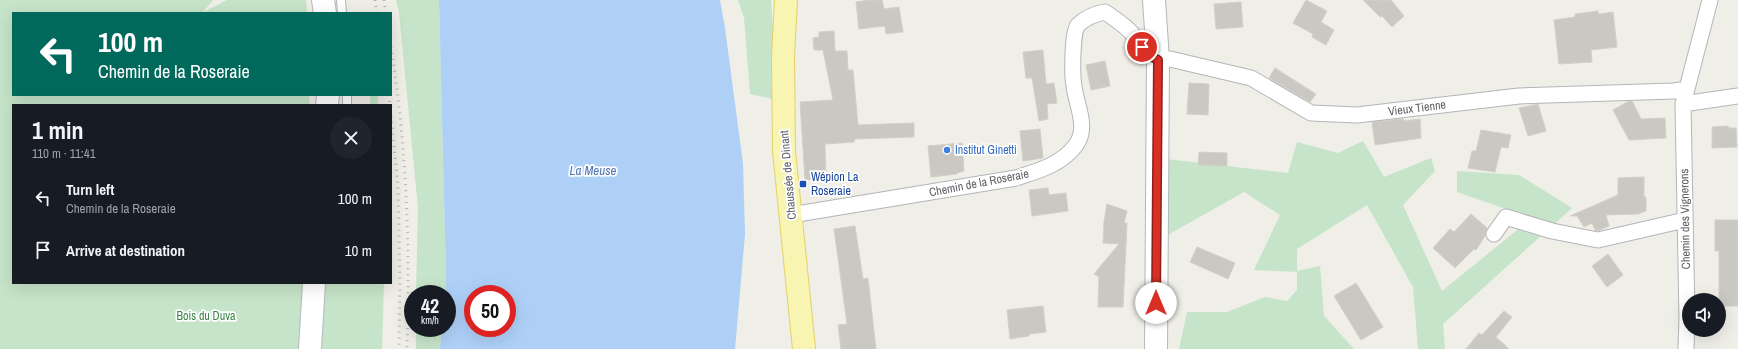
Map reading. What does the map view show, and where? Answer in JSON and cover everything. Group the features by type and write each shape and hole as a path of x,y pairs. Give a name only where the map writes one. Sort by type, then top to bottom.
{"main road":[{"path":"323,0 325,12"},
{"name":"Chaussée de Dinant","path":"786,0 784,57 784,151 804,349"},
{"path":"1154,0 1158,60 1156,349"},
{"path":"310,349 314,284"}],"street":[{"name":"Chemin des Vignerons","path":"1686,349 1683,104 1710,0"},
{"name":"Chemin de la Roseraie","path":"791,215 1016,178 1050,168 1077,144 1083,130 1074,85 1073,44 1077,26 1090,15 1105,12 1124,26 1150,56 1158,60"},
{"name":"Vieux Tienne","path":"1158,60 1170,59 1251,78 1311,113 1357,115 1519,96 1674,91 1687,89"},
{"path":"1683,104 1738,96"},
{"path":"1494,234 1506,216 1552,231 1598,240 1685,220"}],"lane":[{"path":"341,0 342,12"}],"green space":[{"name":"Bois du Duva","path":"0,0 213,0 203,12 12,12 12,96 309,96 310,104 12,104 12,284 384,284 382,349 0,349"},
{"path":"227,0 306,0 307,12 204,12"},
{"path":"396,0 439,0 446,285 416,285 418,208 399,13"},
{"path":"738,0 771,0 774,48 771,83 773,99 750,94 744,18"},
{"path":"370,96 378,96 378,104 370,104"},
{"path":"1363,141 1384,177 1431,158 1435,171 1403,205 1442,291 1532,218 1457,192 1457,171 1519,175 1572,208 1443,324 1445,349 1418,349 1413,287 1367,205 1297,249 1297,271 1320,266 1324,316 1354,349 1179,349 1187,312 1227,312 1265,297 1287,301 1297,290 1297,272 1254,270 1280,215 1244,192 1157,241 1157,158 1288,173 1297,142 1338,153"},
{"path":"416,337 441,337 440,349 416,349"}],"water":[{"name":"La Meuse","path":"439,0 720,0 743,164 745,234 735,349 440,349 441,337 456,337 456,285 446,285"}],"building":[{"path":"882,0 884,9 899,7 903,32 886,34 885,26 859,29 856,2"},
{"path":"1306,0 1327,11 1321,22 1334,30 1326,45 1312,37 1313,34 1293,23"},
{"path":"1363,0 1391,0 1404,16 1392,27 1382,16 1380,17"},
{"path":"1241,2 1243,27 1216,29 1214,4"},
{"path":"1598,11 1599,14 1613,12 1617,47 1591,50 1592,62 1559,64 1554,20 1575,17 1575,14"},
{"path":"834,31 835,51 847,51 848,70 853,70 858,125 914,123 914,137 855,139 854,142 825,144 826,178 805,180 800,102 833,100 823,50 814,50 813,38 819,37 819,32"},
{"path":"1043,50 1046,84 1054,83 1057,103 1047,104 1048,119 1039,121 1032,78 1026,78 1023,52"},
{"path":"1105,61 1110,86 1091,90 1086,65"},
{"path":"1275,68 1316,94 1310,102 1269,78"},
{"path":"1189,83 1209,84 1208,115 1187,114"},
{"path":"1629,101 1632,101 1641,119 1665,118 1666,138 1629,140 1613,110"},
{"path":"1538,104 1546,131 1528,136 1519,108"},
{"path":"1403,119 1404,121 1420,119 1421,138 1375,145 1372,122"},
{"path":"1728,126 1729,128 1736,128 1737,147 1712,148 1712,127"},
{"path":"1040,129 1043,158 1023,161 1020,131"},
{"path":"1481,130 1511,135 1508,148 1501,147 1495,172 1468,168 1472,151 1476,151"},
{"path":"962,143 964,171 957,174 931,177 928,146"},
{"path":"1199,152 1227,153 1227,166 1198,165"},
{"path":"1644,177 1646,211 1638,214 1606,215 1609,226 1598,231 1595,230 1592,223 1584,227 1577,216 1570,216 1618,195 1618,178"},
{"path":"1048,188 1049,195 1066,193 1068,211 1032,216 1029,190"},
{"path":"1107,204 1127,211 1124,223 1127,223 1123,307 1098,307 1099,277 1094,274 1119,244 1103,243"},
{"path":"1471,214 1487,228 1485,236 1476,250 1474,249 1455,268 1433,248 1450,229 1454,232"},
{"path":"1715,220 1738,220 1738,306 1726,306 1726,293 1719,293 1719,251 1715,251"},
{"path":"855,226 863,279 868,278 876,349 841,349 838,325 847,324 834,229"},
{"path":"1197,247 1235,263 1228,279 1190,262"},
{"path":"1608,254 1623,275 1607,287 1592,266"},
{"path":"1356,283 1383,327 1361,340 1334,296"},
{"path":"1043,306 1046,332 1010,339 1007,310"},
{"path":"1504,311 1512,317 1496,337 1509,349 1466,349 1479,333 1482,335"}],"railway":[{"path":"375,0 377,12"},
{"path":"384,0 386,12"},
{"path":"392,55 401,122 406,198 408,273 407,349"},
{"path":"389,96 390,104"},
{"path":"392,126 398,186 400,285 399,349"}],"place":[{"name":"Institut Ginetti","path":"947,150"},
{"name":"Wépion La Roseraie","path":"803,184"}],"route":[{"path":"1142,47 1150,56 1158,60 1156,303"}]}
